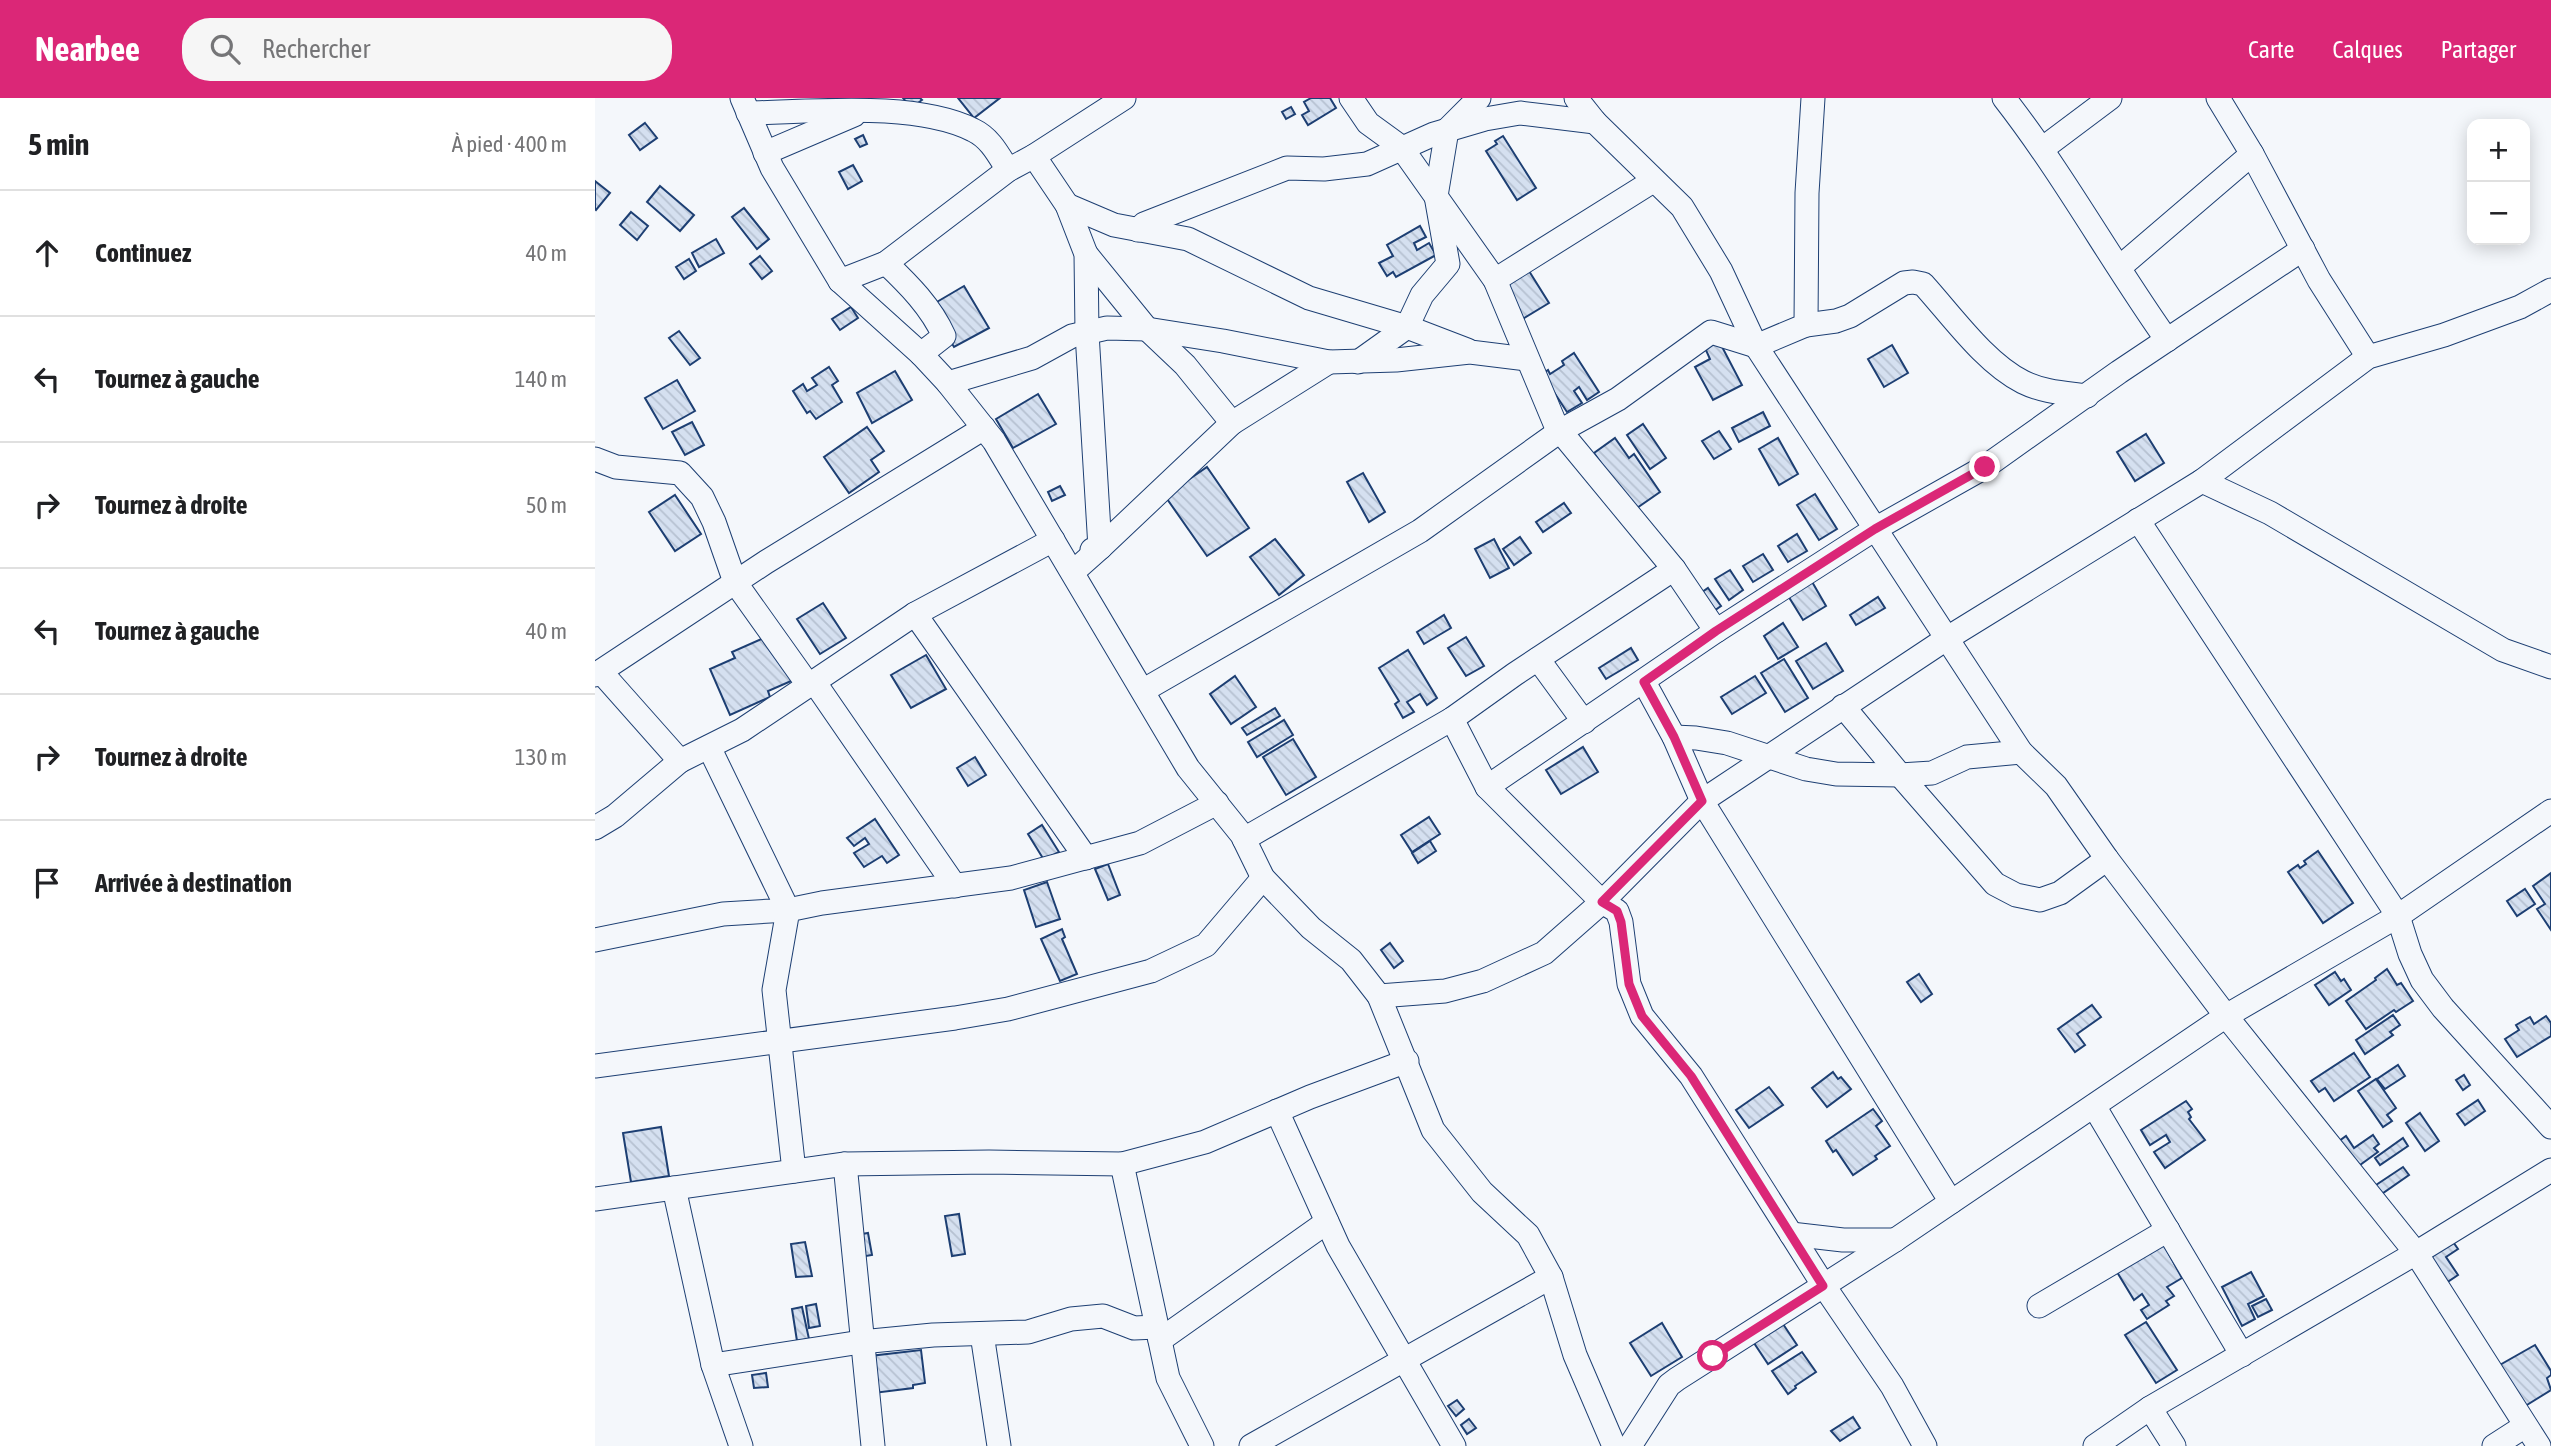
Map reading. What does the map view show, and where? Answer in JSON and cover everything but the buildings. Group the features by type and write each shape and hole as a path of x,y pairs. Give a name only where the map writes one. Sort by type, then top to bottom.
{"street":[{"path":"839,281 886,263 1008,170 1125,98"},
{"path":"1351,98 1368,124 1401,146 1495,280 1560,430 1674,569 1716,631"},
{"path":"1358,362 1407,327 1422,295 1448,264 1436,196 1447,130 1479,98"},
{"path":"1576,98 1595,122 1682,207 1721,271 1756,346 2021,752 2056,786 2107,859 2226,1016 2416,1253 2539,1446"},
{"path":"1806,325 1807,193 1814,98"},
{"path":"2004,98 2042,149 2167,340"},
{"path":"2042,149 2110,98"},
{"path":"2218,98 2252,154 2319,280 2368,357"},
{"path":"1008,170 992,144 973,130 924,115 865,104 745,106 772,168 839,281 921,354 984,428 1144,690 1188,768 1244,839 1263,878 1311,928 1351,960 1379,996 1433,1130 1482,1192 1528,1235 1551,1277 1575,1355 1614,1446"},
{"path":"765,153 865,104"},
{"path":"1138,230 1144,224 1287,168 1324,169 1367,163 1401,146 1485,119 1520,113 1595,122"},
{"path":"2120,267 2252,154"},
{"path":"1034,156 1067,205 1086,254 1147,329 1185,365 1232,424"},
{"path":"1495,280 1653,181"},
{"path":"1067,205 1114,225 1188,239 1309,298 1407,327 1470,352"},
{"path":"1487,787 1716,631 1875,529 1985,467 2303,249"},
{"path":"1086,254 1087,333 1100,548"},
{"path":"886,263 917,294 937,321 944,336 921,354"},
{"path":"1144,690 1420,531 1560,430 1618,399 1711,332 1756,346 1806,325 1850,316 1904,284 1913,282 1923,284 1998,366 2024,383 2087,396"},
{"path":"1379,996 1445,991 1483,981 1544,953 1602,902 1702,801 1946,639 2202,481 2368,357 2444,335 2520,307 2551,290"},
{"path":"948,383 1032,358 1072,336 1107,328 1147,329 1275,349 1329,362 1396,360 1470,352 1527,359"},
{"path":"595,828 615,816 680,761 742,730 915,614 1063,556 1100,548 1232,424 1329,362"},
{"path":"680,761 598,674 735,582 984,428"},
{"path":"595,458 616,467 680,472 702,497 714,522 735,582 812,684 955,886"},
{"path":"2202,481 2270,513 2503,650 2551,667"},
{"path":"2138,520 2398,916 2410,954 2422,980 2443,1008 2551,1127"},
{"path":"1244,839 1452,719 1674,569"},
{"path":"915,614 1086,858"},
{"path":"1538,659 1584,722"},
{"path":"1644,682 1674,737 1702,801 1951,1202"},
{"path":"1843,706 1995,884 2016,895 2040,900 2060,893 2107,859"},
{"path":"1452,719 1487,787 1602,902 1617,911 1621,922 1629,984 1642,1016 1691,1076 1823,1286 1892,1386 1925,1446"},
{"path":"1674,737 1727,743 1806,769 1836,774 1932,773 1967,757 2021,752"},
{"path":"709,747 789,911 774,990 794,1171"},
{"path":"595,940 723,914 789,911 822,903 1011,878 1140,843 1217,803"},
{"path":"1630,1446 1669,1385 1895,1240 2226,1016 2398,916 2551,811"},
{"path":"595,1066 1008,1009 1151,971 1206,945 1263,878"},
{"path":"595,1199 845,1164 1122,1164 1205,1142 1406,1061"},
{"path":"2094,1106 2242,1355"},
{"path":"1277,1111 1338,1246 1454,1446"},
{"path":"845,1164 873,1446"},
{"path":"1122,1164 1168,1378 1202,1446"},
{"path":"2095,1446 2150,1408 2416,1253 2551,1170"},
{"path":"674,1188 713,1365 741,1446"},
{"path":"713,1365 862,1342 933,1335 1028,1332 1071,1319 1103,1317 1159,1334 1327,1222"},
{"path":"2039,1306 2168,1230"},
{"path":"1791,1234 1843,1240 1895,1240"},
{"path":"1251,1446 1551,1277"},
{"path":"982,1334 999,1446"},
{"path":"2150,1408 2174,1446"},
{"path":"2494,1446 2525,1426"}],"route":[{"path":"1713,1356 1823,1286 1691,1076 1642,1016 1629,984 1621,922 1617,911 1602,902 1702,801 1674,737 1644,682 1716,631 1875,529 1985,467"}]}
